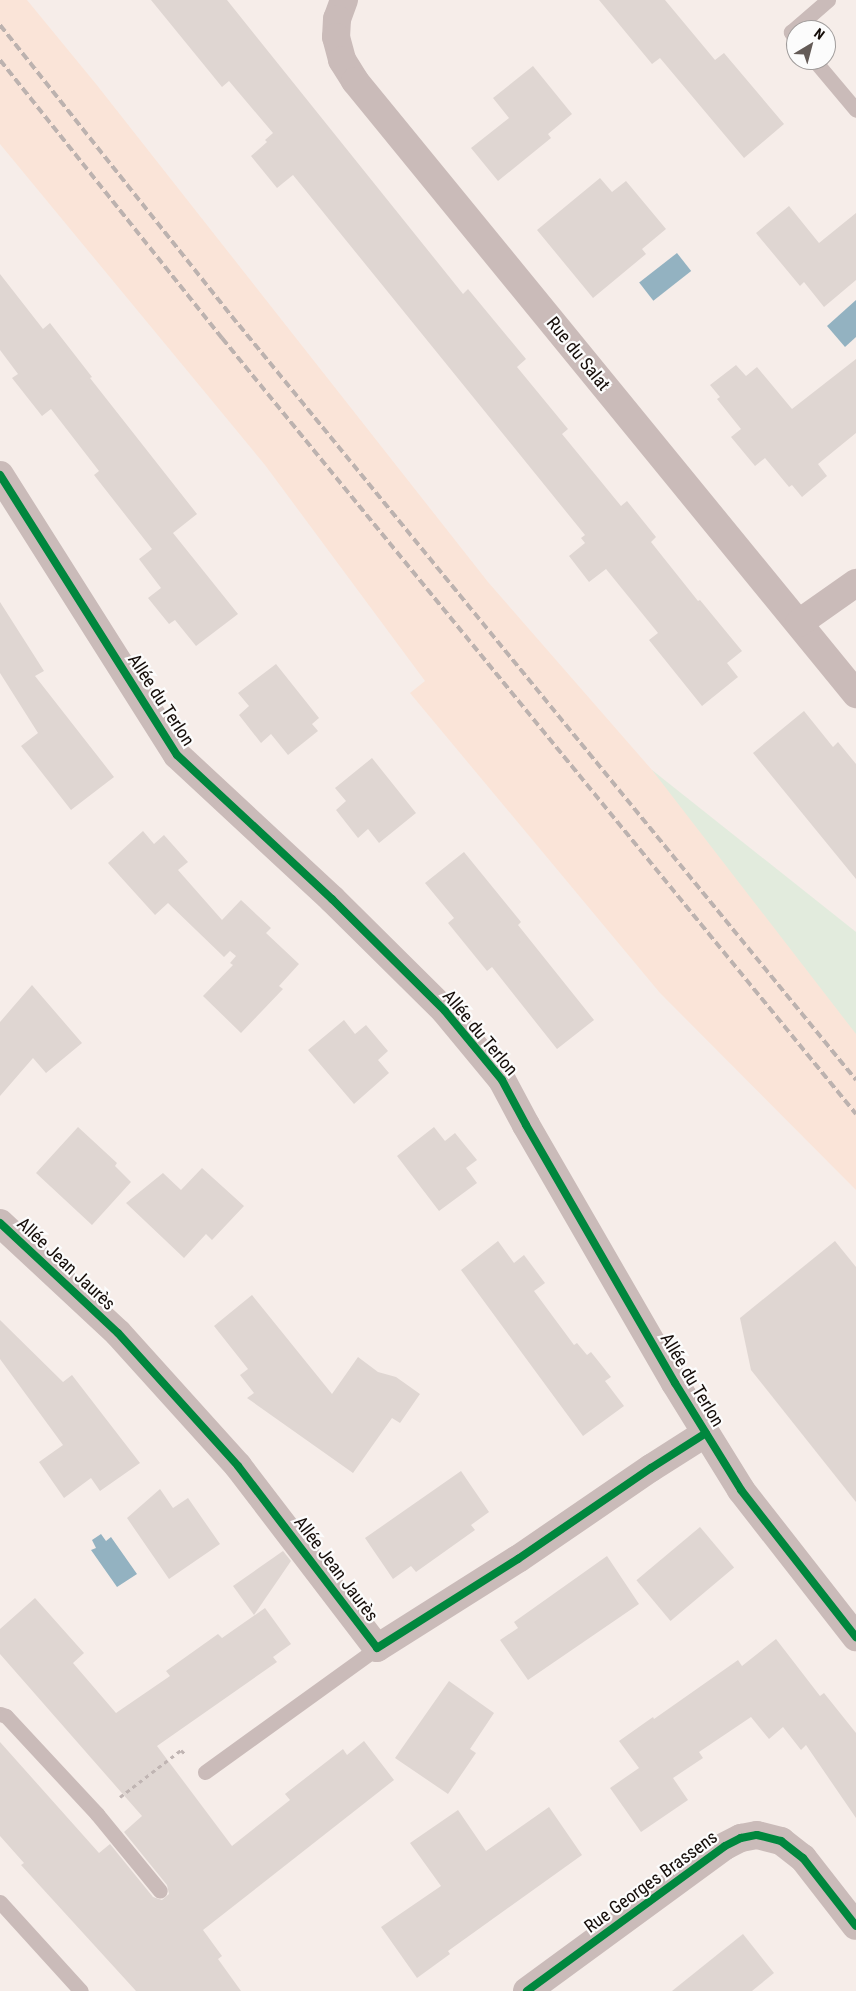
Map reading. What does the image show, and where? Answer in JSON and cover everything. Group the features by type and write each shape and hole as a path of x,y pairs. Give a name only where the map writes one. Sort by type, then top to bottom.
{"street":[{"name":"Rue du Salat","path":"344,0 337,19 336,37 342,60 355,81 856,694"},
{"name":"Allée du Terlon","path":"3,486 177,755 332,899 445,1011 502,1080 526,1125 741,1490 856,1637"},
{"path":"799,623 856,583"},
{"name":"Allée Jean Jaurès","path":"0,1223 118,1333 238,1466 377,1648 518,1559 651,1468 706,1433"},
{"name":"Rue Georges Brassens","path":"527,1991 725,1846 741,1838 758,1835 781,1840 803,1858 856,1926"}],"lane":[{"path":"805,20 828,0"},
{"path":"822,70 856,110"},
{"name":"Allée Jean Jaurès","path":"205,1772 377,1648"},
{"path":"0,1714 6,1716 98,1814 160,1891"},
{"path":"0,1902 82,1991"}],"path":[{"path":"98,1814 181,1750"}],"shaded area":[{"path":"0,0 27,0 96,84 488,582 652,770 856,947 856,1190 660,993 410,693 425,681 265,465 0,144"},
{"path":"652,770 856,932 856,1034"}],"water":[{"path":"677,253 691,271 653,301 639,283"},
{"path":"856,300 856,337 845,347 827,326"},
{"path":"101,1534 106,1541 111,1537 137,1574 117,1587 91,1550 96,1548 92,1540"}],"building":[{"path":"151,0 227,0 463,294 468,289 526,359 517,367 568,429 562,434 621,506 627,501 656,537 651,542 698,601 700,600 742,651 727,663 738,677 702,706 649,640 658,633 606,569 589,582 569,556 585,543 581,538 585,535 293,175 277,188 251,156 267,142 265,140 273,133 229,81 222,87"},
{"path":"599,0 665,0 715,60 724,53 784,124 744,158 660,58 652,64"},
{"path":"533,66 572,114 548,134 551,138 498,181 471,148 509,118 493,98"},
{"path":"600,178 612,192 626,181 666,229 642,249 646,254 593,298 537,230"},
{"path":"789,206 819,243 856,213 856,280 824,307 804,282 800,286 756,233"},
{"path":"0,274 43,329 50,323 92,377 90,378 197,514 173,533 238,614 196,646 175,620 169,624 148,598 161,588 139,559 152,549 94,475 99,471 51,409 42,416 12,378 18,374 0,350"},
{"path":"856,359 856,433 818,464 827,476 802,497 792,485 789,487 765,458 755,466 731,437 741,429 717,399 720,397 710,385 736,365 746,376 757,367 792,409"},
{"path":"0,602 44,671 35,676 114,777 71,810 21,746 38,733 0,673"},
{"path":"276,664 319,718 312,724 318,731 288,755 271,734 261,743 239,715 249,706 238,693"},
{"path":"804,711 833,747 838,742 856,764 856,879 753,753"},
{"path":"372,758 416,813 379,843 368,829 358,838 336,810 346,801 335,788"},
{"path":"143,831 154,844 164,835 188,862 178,870 222,920 241,900 271,928 266,933 299,964 279,986 283,989 241,1033 203,996 233,965 230,963 236,956 230,951 224,957 168,903 155,915 108,863"},
{"path":"464,852 521,922 518,925 594,1020 557,1049 492,967 487,971 448,923 454,918 425,883"},
{"path":"32,985 82,1043 46,1073 33,1058 0,1096 0,1022"},
{"path":"344,1020 355,1034 366,1025 388,1051 378,1060 389,1073 354,1104 308,1050"},
{"path":"78,1127 117,1163 115,1166 131,1182 92,1225 36,1173"},
{"path":"434,1127 445,1141 455,1133 477,1160 466,1168 477,1183 439,1211 397,1156"},
{"path":"202,1168 244,1206 212,1240 206,1234 184,1258 126,1203 163,1173 181,1190"},
{"path":"498,1241 514,1263 524,1255 545,1283 534,1291 574,1345 577,1343 587,1355 591,1352 611,1377 605,1381 624,1406 583,1436 461,1270"},
{"path":"835,1241 856,1267 856,1502 751,1370 740,1318"},
{"path":"252,1295 332,1394 358,1357 378,1372 396,1377 420,1394 400,1423 392,1418 353,1473 247,1398 254,1393 240,1375 248,1369 214,1326"},
{"path":"0,1320 63,1382 72,1375 140,1463 100,1491 91,1478 64,1498 39,1462 63,1445 0,1359"},
{"path":"461,1471 489,1512 471,1525 475,1530 416,1572 411,1566 393,1579 365,1538"},
{"path":"160,1489 173,1508 188,1498 220,1544 169,1579 127,1518"},
{"path":"700,1527 734,1568 670,1621 636,1580"},
{"path":"283,1551 291,1561 254,1615 233,1586"},
{"path":"607,1556 639,1604 528,1680 500,1640 518,1628 514,1622"},
{"path":"35,1598 84,1653 73,1663 116,1713 170,1676 166,1671 218,1634 222,1638 265,1608 291,1644 273,1657 277,1662 157,1746 232,1846 290,1800 285,1794 343,1749 347,1755 364,1741 394,1780 203,1930 222,1956 218,1959 241,1991 136,1991 21,1865 24,1863 0,1836 0,1742 99,1853 110,1844 153,1897 162,1900 169,1894 167,1885 124,1832 142,1816 0,1654 0,1629"},
{"path":"776,1639 820,1696 824,1693 856,1733 856,1818 806,1745 801,1750 783,1727 769,1739 751,1717 699,1752 703,1758 673,1778 688,1800 641,1832 610,1788 639,1768 619,1741 653,1717 654,1719 738,1660 742,1666"},
{"path":"449,1681 494,1713 470,1749 476,1753 448,1794 395,1758"},
{"path":"549,1807 582,1855 448,1951 450,1954 417,1978 381,1927 441,1886 410,1843 458,1810 486,1851"},
{"path":"743,1934 774,1973 752,1991 672,1991"}],"railway":[{"path":"0,25 239,325 856,1080"},
{"path":"0,60 222,338 856,1114"}],"cycle path":[{"path":"0,475 177,755 332,899 445,1011 502,1080 675,1383 741,1490 856,1637"},
{"path":"0,1223 118,1333 238,1466 377,1648 518,1559 651,1468 706,1433"},
{"path":"527,1991 725,1846 741,1838 757,1835 781,1841 803,1858 856,1926"}]}
